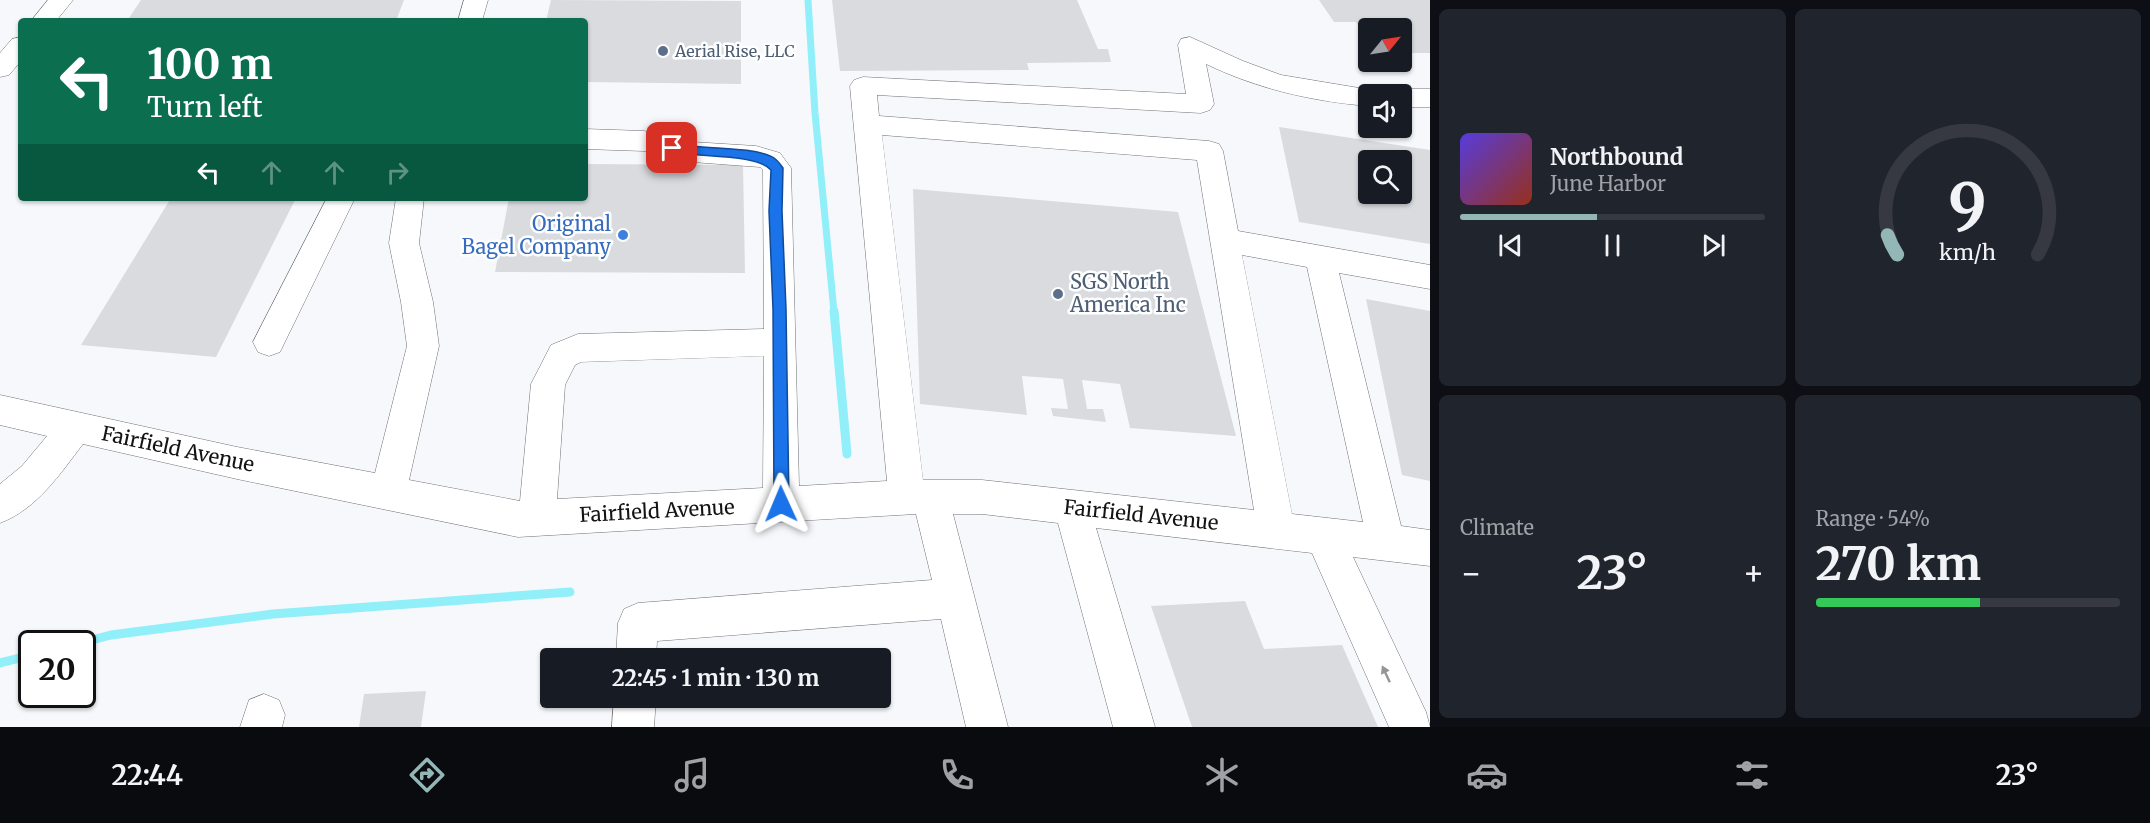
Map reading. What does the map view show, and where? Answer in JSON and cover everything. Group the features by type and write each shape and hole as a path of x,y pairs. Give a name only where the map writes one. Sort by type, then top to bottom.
{"street":[{"path":"46,18 62,0"},
{"path":"471,18 476,0"},
{"path":"1276,530 1190,45 1221,62 1268,81 1318,93 1358,96"},
{"path":"0,69 18,48"},
{"path":"0,75 18,76"},
{"path":"985,717 956,598 918,497 863,86 1201,104"},
{"path":"1412,98 1430,98"},
{"path":"867,124 1209,151"},
{"path":"588,139 644,141 692,152 756,156 770,160 777,168 781,504"},
{"path":"269,342 340,201"},
{"path":"388,493 423,346 405,243 410,201"},
{"path":"1225,240 1430,277"},
{"path":"1320,257 1386,543"},
{"path":"537,518 548,384 562,355 578,348 780,342"},
{"name":"Fairfield Avenue","path":"0,410 518,519 918,497 981,497 1430,549"},
{"path":"0,506 35,478 76,427"},
{"path":"1072,508 1134,727"},
{"path":"1324,537 1411,727"},
{"path":"637,648 638,623 956,598"},
{"path":"633,727 634,708"}],"building":[{"path":"141,0 404,0 397,18 129,18"},
{"name":"Aerial Rise, LLC","path":"551,0 741,1 741,84 588,82 588,18 547,18"},
{"path":"832,0 1077,0 1098,49 1108,49 1111,62 1027,63 1029,70 840,71"},
{"path":"1319,0 1430,0 1430,53 1412,53 1412,18 1358,18 1358,25 1356,22 1334,22"},
{"path":"1279,127 1430,150 1430,244 1299,222"},
{"name":"Original Bagel Company","path":"588,164 743,165 745,273 495,272 508,201 588,201"},
{"name":"SGS North America Inc","path":"913,189 1178,212 1236,436 1130,428 1120,384 1082,380 1087,409 1103,409 1106,422 1053,416 1051,408 1068,409 1063,379 1022,376 1027,415 920,404"},
{"path":"169,201 294,201 216,357 81,345"},
{"path":"1366,299 1430,311 1430,481 1402,475"},
{"path":"1245,601 1264,649 1342,645 1378,727 1192,727 1151,606"},
{"path":"426,691 421,727 359,727 364,694"}],"waterway":[{"path":"808,0 815,113 834,312"},
{"path":"834,311 847,454"},
{"path":"96,639 273,614 570,592"},
{"path":"0,663 18,658"}],"place":[{"name":"Aerial Rise, LLC","path":"663,51"},
{"name":"Original Bagel Company","path":"623,235"},
{"name":"SGS North America Inc","path":"1058,294"}],"route":[{"path":"672,148 692,152 756,156 770,160 777,168 781,504"}]}
